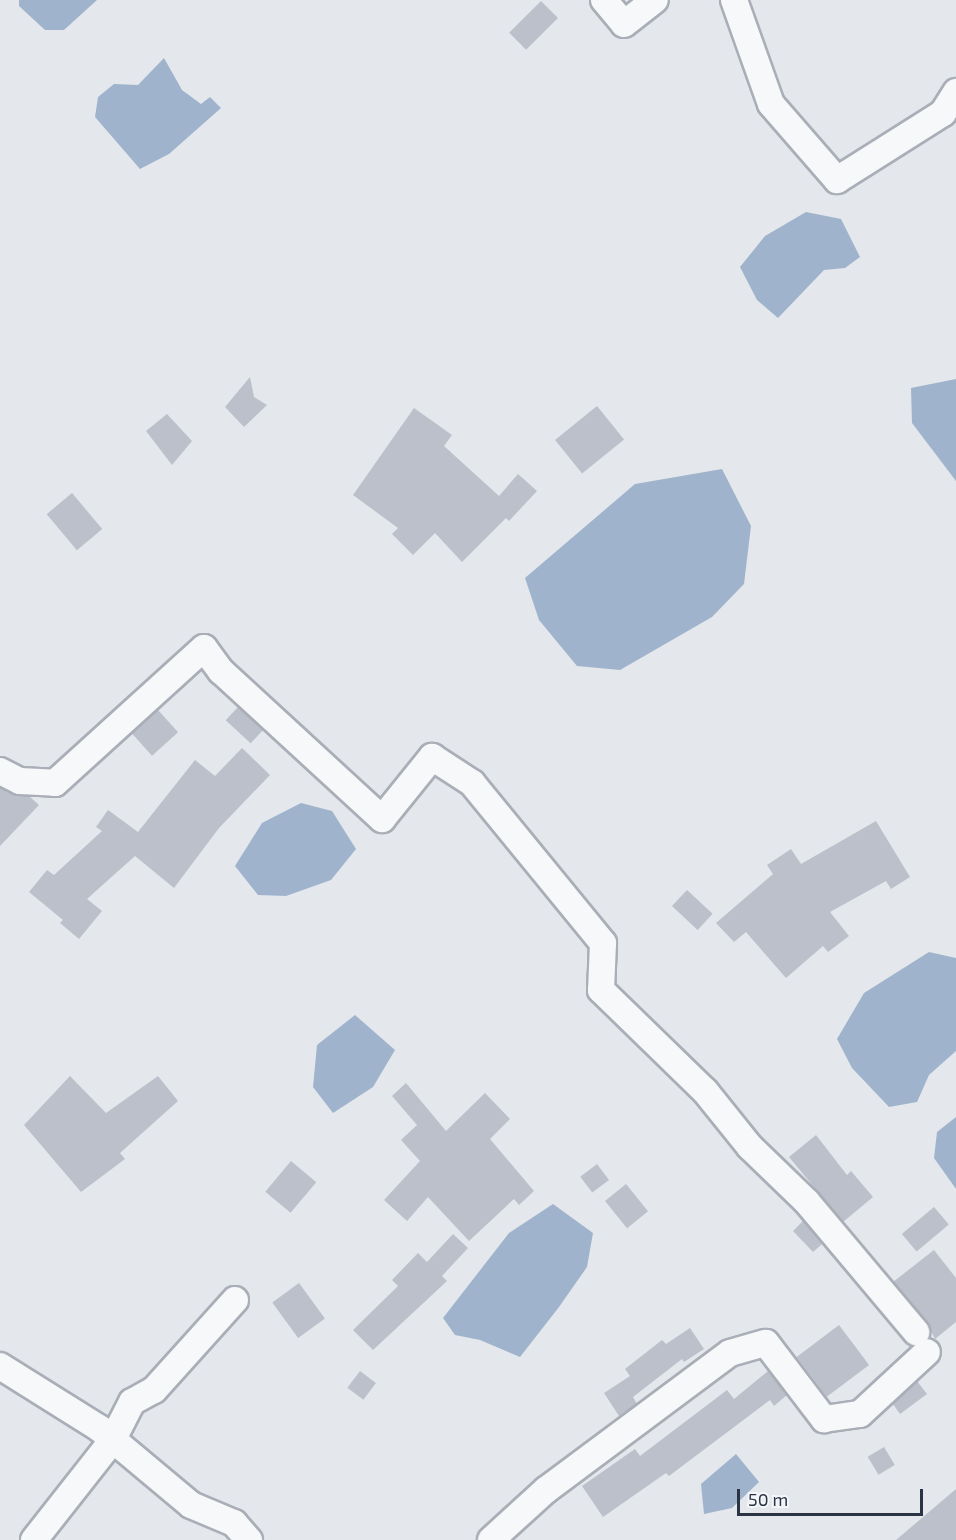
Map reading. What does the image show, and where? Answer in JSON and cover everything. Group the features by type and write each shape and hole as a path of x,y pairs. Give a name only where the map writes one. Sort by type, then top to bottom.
{"street":[{"path":"604,0 624,24 655,0"},
{"path":"734,0 771,104 837,180 943,113 956,92"},
{"path":"0,771 20,781 55,783 204,648 221,671 382,819 432,757 472,783 603,943 602,990 705,1091 750,1147 807,1202 922,1342 860,1414 824,1419 766,1343 730,1353 546,1490 491,1540"},
{"path":"34,1540 112,1441 132,1402 154,1390 235,1300"},
{"path":"0,1366 99,1428 191,1505 234,1523 249,1540"}],"water":[{"path":"19,0 97,0 64,30 45,30 19,6"},
{"path":"164,58 182,90 201,104 210,97 221,108 169,154 140,169 95,117 98,97 114,84 138,85"},
{"path":"806,212 841,219 860,257 845,268 824,270 778,318 757,300 740,267 765,236"},
{"path":"956,379 956,481 912,423 911,388"},
{"path":"722,469 751,526 744,584 712,617 620,670 577,666 539,620 525,578 635,484"},
{"path":"301,803 332,811 356,849 331,880 286,896 258,895 235,866 262,823"},
{"path":"929,952 956,958 956,1051 929,1075 917,1102 889,1107 852,1068 837,1039 864,993"},
{"path":"355,1015 395,1050 373,1087 333,1113 313,1087 317,1045"},
{"path":"956,1117 956,1189 934,1158 937,1132"},
{"path":"553,1204 593,1233 587,1267 559,1307 520,1357 480,1340 455,1335 443,1318 509,1233"},
{"path":"736,1454 759,1482 732,1508 704,1514 701,1484"}],"building":[{"path":"541,1 558,18 526,50 509,33"},
{"path":"250,377 254,397 267,405 244,427 225,407"},
{"path":"597,406 624,439 582,473 555,440"},
{"path":"414,408 452,435 444,446 499,496 518,474 537,491 509,521 506,518 462,562 435,533 413,555 392,534 398,528 353,495"},
{"path":"167,414 192,441 172,465 146,431"},
{"path":"72,493 102,529 77,550 47,514"},
{"path":"238,707 263,730 251,743 226,720"},
{"path":"158,710 178,732 152,756 132,733"},
{"path":"242,748 270,775 219,828 174,888 135,856 87,899 102,911 79,939 60,923 63,920 29,892 47,870 54,875 102,831 96,827 108,810 138,832 195,760 215,776"},
{"path":"0,788 30,797 39,805 0,846"},
{"path":"876,821 910,877 891,889 886,881 830,912 849,936 828,952 823,946 786,978 746,932 734,942 716,923 773,874 767,865 791,849 801,864"},
{"path":"687,890 713,914 698,930 672,906"},
{"path":"70,1076 106,1113 158,1076 178,1101 120,1153 125,1159 81,1192 24,1125"},
{"path":"406,1083 446,1131 485,1093 510,1119 490,1139 534,1191 519,1205 514,1199 469,1241 428,1197 407,1221 384,1200 420,1161 401,1140 417,1125 392,1096"},
{"path":"816,1135 847,1175 851,1171 873,1197 843,1222 789,1157"},
{"path":"291,1161 316,1182 291,1213 265,1192"},
{"path":"597,1164 609,1180 592,1193 580,1177"},
{"path":"626,1184 648,1211 627,1228 605,1201"},
{"path":"934,1207 949,1225 917,1252 902,1234"},
{"path":"803,1221 822,1244 813,1252 793,1231"},
{"path":"453,1234 468,1248 442,1276 447,1281 373,1350 353,1330 398,1286 392,1280 418,1253 427,1262"},
{"path":"934,1250 956,1278 956,1322 935,1339 927,1322 893,1282"},
{"path":"299,1283 325,1319 298,1338 272,1302"},
{"path":"839,1325 869,1365 827,1397 797,1357"},
{"path":"690,1328 704,1349 684,1362 682,1359 633,1397 637,1404 619,1416 604,1393 630,1376 625,1369 662,1340 666,1344"},
{"path":"360,1371 376,1383 363,1400 347,1388"},
{"path":"768,1371 787,1395 774,1406 770,1400 669,1476 666,1473 603,1517 582,1486 635,1449 640,1456 727,1390 734,1399"},
{"path":"917,1381 927,1394 900,1414 893,1404"},
{"path":"884,1447 895,1465 879,1475 868,1457"},
{"path":"956,1489 956,1540 896,1540"}]}
